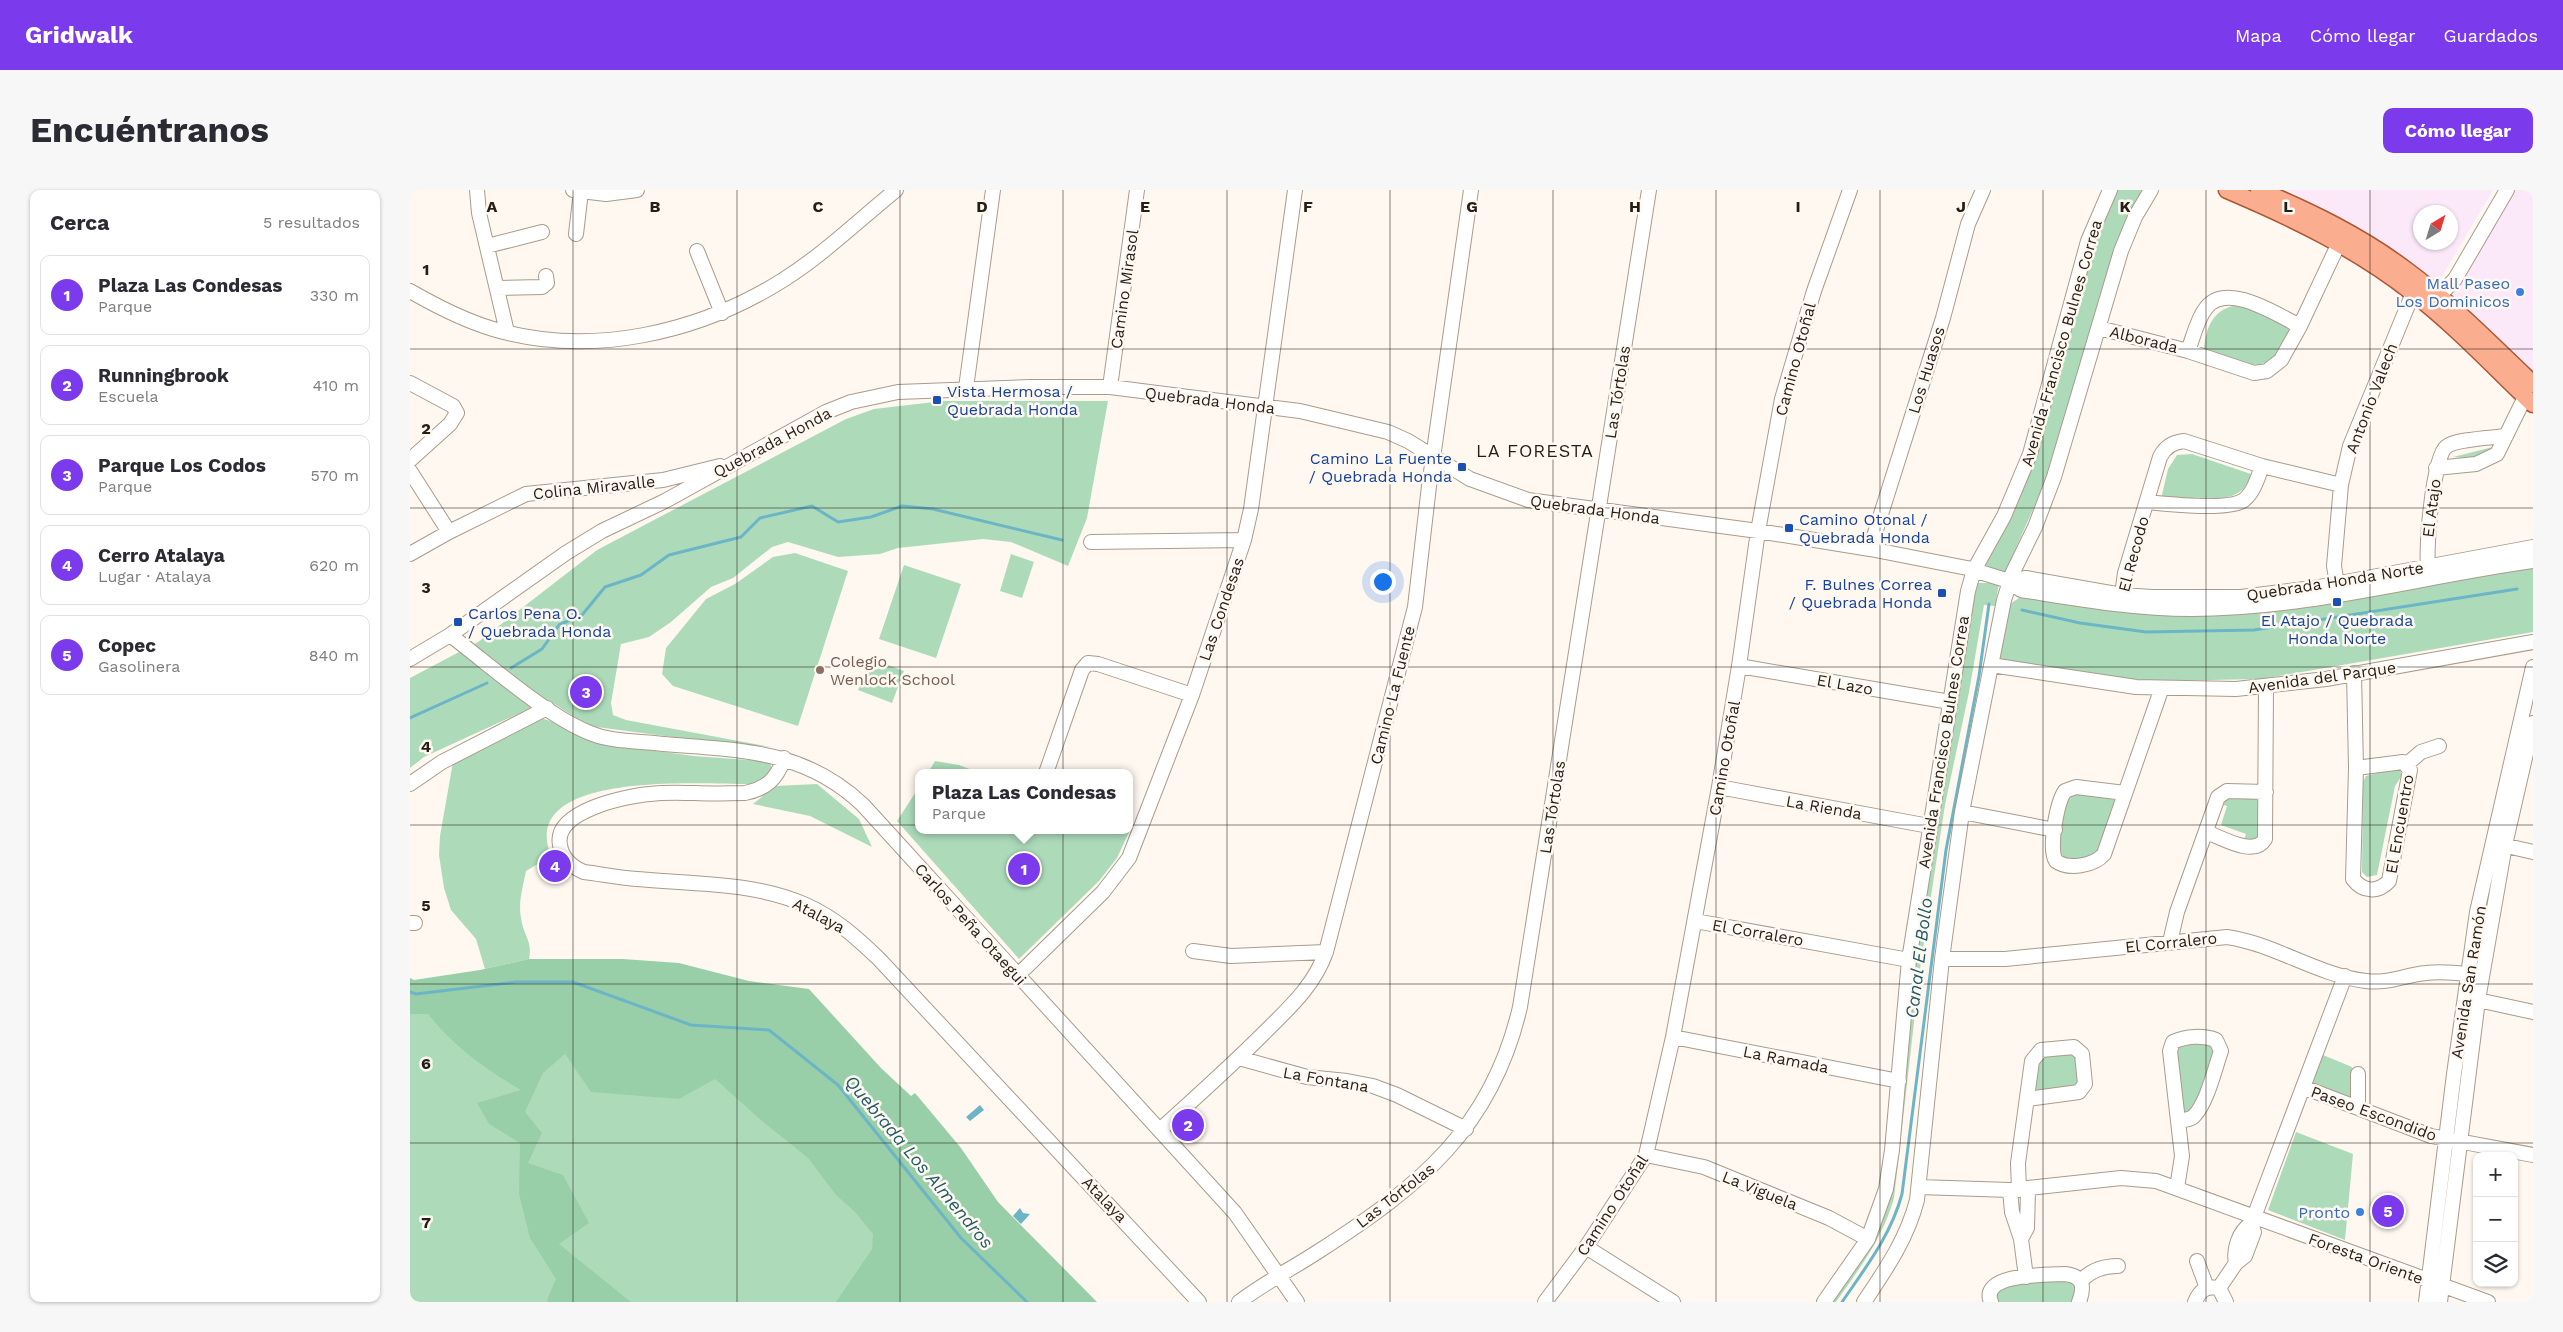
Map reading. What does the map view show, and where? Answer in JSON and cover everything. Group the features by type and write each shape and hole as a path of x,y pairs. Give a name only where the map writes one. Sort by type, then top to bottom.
{"main road":[{"path":"2259,190 2335,225 2385,255 2435,301 2530,395"},
{"path":"2234,193 2254,195 2275,203 2284,202"},
{"path":"2234,193 2290,218 2338,243 2413,293 2435,301"},
{"path":"2290,218 2300,216 2322,225 2335,225"}],"street":[{"path":"477,190 479,213 507,332"},
{"path":"576,234 577,191 606,194 637,190"},
{"path":"410,291 461,318 507,332 569,340 613,339 657,333 722,312 757,295 809,262 896,190"},
{"path":"966,388 993,190"},
{"name":"Camino Mirasol","path":"1110,387 1137,190"},
{"name":"Las Condesas","path":"1018,976 1104,892 1128,858 1192,695 1244,540 1266,406 1295,190"},
{"name":"Camino La Fuente","path":"1160,1130 1239,1058 1307,988 1320,968 1326,952 1415,607 1471,190"},
{"name":"Las Tórtolas","path":"1239,1302 1388,1204 1425,1174 1466,1129 1502,1067 1520,1007 1649,190"},
{"name":"Camino Otoñal","path":"1545,1302 1586,1247 1646,1155 1673,1037 1695,921 1739,666 1758,530 1782,399 1814,291 1850,190"},
{"name":"Los Huasos","path":"1870,550 1943,318 1968,224 1983,190"},
{"name":"Avenida Francisco Bulnes Correa","path":"1824,1302 1868,1239 1886,1189 1899,1081 1909,960 1968,591 1974,570 2007,509 2030,454 2088,241 2110,190"},
{"name":"Avenida Francisco Bulnes Correa","path":"1864,1302 1905,1237 1914,1213 1919,1187 1942,959 1962,812 1991,665 2010,581 2054,477 2128,234 2151,190"},
{"path":"2435,301 2455,279 2507,190"},
{"path":"487,246 542,232"},
{"name":"Alborada","path":"2099,328 2188,351 2254,373 2273,368 2281,360 2300,326 2338,243"},
{"path":"697,251 722,312"},
{"path":"497,288 542,287 547,283 546,276"},
{"name":"Antonio Valech","path":"2338,589 2334,566 2341,485 2350,446 2413,293"},
{"name":"Alborada","path":"2188,351 2205,308 2214,301 2224,297 2241,298 2300,326"},
{"path":"410,383 454,406 457,413 450,424 410,460"},
{"name":"Quebrada Honda","path":"450,635 574,548 790,429 851,402 898,392 966,388 1110,387 1300,411 1379,429 1408,441 1470,479 1528,500 1758,530 1974,570 2010,581"},
{"name":"El Atajo","path":"2436,468 2476,464 2497,454 2530,395"},
{"name":"El Atajo","path":"2428,572 2426,549 2436,468 2442,451 2452,443 2506,436"},
{"name":"El Recodo","path":"2121,601 2125,573 2162,453 2173,443 2184,441 2262,466 2341,485"},
{"name":"Colina Miravalle","path":"410,554 449,532 526,494 663,480 731,463"},
{"name":"El Recodo","path":"2148,502 2190,506 2237,504 2245,500 2251,492 2262,466"},
{"path":"410,471 449,532"},
{"path":"1091,542 1244,540"},
{"name":"Quebrada Honda Norte","path":"2010,581 2026,578 2121,601 2241,597 2338,589 2428,572 2533,547"},
{"name":"Quebrada Honda Norte","path":"2428,572 2533,561"},
{"path":"410,658 450,635"},
{"name":"Carlos Peña Otaegui","path":"450,635 547,708 590,733 623,740 750,752 784,758 815,770 852,795 1235,1214 1297,1302"},
{"name":"Avenida del Parque","path":"1991,665 2112,684 2161,689 2206,690 2266,687 2533,642"},
{"path":"1047,769 1082,670 1088,663 1098,664 1192,695"},
{"name":"El Lazo","path":"1739,666 1950,702"},
{"name":"Avenida San Ramón","path":"2453,1140 2482,976 2499,844 2533,667"},
{"name":"El Encuentro","path":"2354,673 2356,768 2353,878 2363,888 2372,890 2381,887 2389,881 2410,774 2407,764"},
{"path":"2206,832 2250,848 2260,846 2265,837 2266,687"},
{"path":"2125,793 2076,787 2069,788 2062,795 2052,851 2058,862 2067,866 2094,863 2102,856 2106,848 2161,689"},
{"path":"410,784 442,762 547,708"},
{"name":"Avenida San Ramón","path":"2440,1302 2437,1284 2453,1140 2468,974 2499,844 2533,722"},
{"name":"El Encuentro","path":"2407,764 2422,752 2439,746"},
{"name":"Atalaya","path":"784,758 774,779 759,790 745,793 632,796 576,815 566,823 560,833 562,852 575,868 584,872 754,891 792,900 838,923 853,934 879,959 1200,1302"},
{"name":"El Encuentro","path":"2356,768 2403,762 2407,764"},
{"name":"La Rienda","path":"1719,787 1929,826"},
{"path":"2170,942 2176,912 2217,799 2221,794 2230,791 2266,792"},
{"path":"1962,812 2055,830"},
{"path":"2499,844 2533,852"},
{"name":"El Corralero","path":"1695,921 1909,960"},
{"name":"El Corralero","path":"1942,959 1980,961 2020,958 2212,937 2240,939 2344,976 2377,982 2398,980 2424,973 2482,976"},
{"path":"1193,952 1231,956 1326,952"},
{"name":"Paseo Escondido","path":"2213,1288 2236,1263 2234,1253 2237,1245 2245,1228 2252,1220 2344,976"},
{"path":"2478,1000 2533,1012"},
{"name":"La Ramada","path":"1673,1037 1899,1081"},
{"path":"2176,1188 2182,1156 2170,1051 2173,1042 2181,1038 2208,1037 2216,1040 2221,1051 2208,1089 2194,1116 2179,1120"},
{"path":"2026,1277 2021,1239 2012,1212 2019,1190 2018,1163 2032,1060 2041,1050 2074,1047 2082,1054 2085,1084 2079,1092 2027,1099"},
{"name":"La Fontana","path":"1239,1058 1307,1077 1347,1080 1373,1086 1397,1095 1466,1129"},
{"path":"2358,1074 2358,1108"},
{"name":"Paseo Escondido","path":"2303,1087 2431,1136 2533,1155"},
{"name":"La Viguela","path":"1646,1155 1704,1167 1829,1218 1868,1239"},
{"name":"Foresta Oriente","path":"1919,1187 2019,1190 2122,1178 2146,1179 2176,1188 2252,1220 2488,1302"},
{"path":"1586,1247 1674,1302"},
{"path":"2197,1261 2213,1288 2226,1302"},
{"path":"2081,1281 2088,1273 2107,1266 2118,1266"},
{"path":"1990,1302 1988,1296 1994,1285 2000,1281 2065,1274 2074,1275 2081,1281 2083,1291 2079,1302"},
{"name":"Avenida San Ramón","path":"2426,1302 2437,1284"},
{"path":"2195,1302 2202,1290 2213,1288"}],"shaded area":[{"path":"2286,190 2493,190 2458,249 2458,205 2413,205 2413,250 2458,250 2438,283 2359,227"},
{"path":"2513,190 2533,190 2533,380 2450,301"}],"green space":[{"path":"2114,190 2145,190 2059,450 2005,573 1981,565 2018,492 2042,436 2092,245"},
{"path":"2237,305 2294,325 2277,356 2260,364 2250,364 2231,360 2204,349 2212,320 2222,310"},
{"path":"943,401 1108,401 1087,518 1068,566 1011,542 983,539 898,548 880,554 838,557 788,542 772,547 733,578 711,587 671,622 649,637 621,644 611,703 613,715 626,720 771,747 696,740 589,726 548,700 424,757 410,768 410,678 478,642 597,550 846,419 874,409"},
{"path":"2497,446 2477,459 2453,457"},
{"path":"2192,454 2251,474 2248,483 2245,488 2233,495 2213,500 2161,499 2168,469 2177,455"},
{"path":"795,553 848,571 798,726 673,686 662,674 666,648 706,599 735,584 773,557"},
{"path":"1011,554 1034,562 1022,598 1000,591"},
{"path":"2533,564 2533,632 2261,679 2159,681 2088,676 1998,662 2010,604 2022,596 2104,610 2166,616 2257,613"},
{"path":"904,565 961,584 936,658 879,639"},
{"path":"1975,583 1999,583 1995,606 1984,605 1969,692 1945,805 1921,961 1894,1198 1884,1226 1870,1253 1836,1302 1828,1302 1876,1227 1911,960"},
{"path":"870,658 904,671 892,703 858,690"},
{"path":"539,718 552,722 596,743 694,756 762,761 770,763 773,770 761,782 753,784 698,783 622,787 588,795 561,808 548,828 551,856 526,871 521,894 520,912 530,947 529,959 485,969 476,939 451,910 444,888 439,855 440,836 453,762"},
{"path":"935,761 959,765 970,769 930,769"},
{"path":"2396,768 2401,772 2401,777 2395,786 2377,875 2367,877 2362,872 2363,782 2366,776"},
{"path":"817,784 859,819 872,847 810,816 753,804 775,786"},
{"path":"2077,792 2115,800 2099,850 2094,856 2073,860 2063,858 2057,849 2064,809 2067,802"},
{"path":"915,793 915,834 1128,834 1117,858 1099,881 1019,959 897,821"},
{"path":"2228,797 2256,799 2260,804 2258,836 2253,841 2244,840 2246,834 2221,825 2227,806 2221,804"},
{"path":"2498,849 2479,962 2476,964 2482,916"},
{"path":"529,959 623,959 679,963 749,981 809,989 881,1068 911,1096 915,1093 961,1148 998,1202 1097,1302 836,1302 872,1249 873,1234 856,1213 836,1195 808,1158 762,1121 715,1079 679,1099 591,1092 565,1054 543,1073 525,1112 542,1133 528,1163 563,1175 589,1223 559,1244 631,1302 548,1302 547,1300 556,1279 530,1238 519,1194 520,1143 489,1124 477,1103 521,1090 470,1056 428,1014 410,1014 410,978 414,980 480,970"},
{"path":"410,1002 691,1038 1000,1302 410,1302"},
{"path":"2207,1037 2218,1054 2192,1113 2183,1118 2171,1049"},
{"path":"2073,1053 2083,1060 2080,1089 2031,1097 2039,1056"},
{"path":"2323,1055 2352,1067 2350,1097 2313,1083"},
{"path":"2296,1132 2353,1154 2345,1240 2268,1210"},
{"path":"2076,1280 2078,1302 1995,1302 1999,1287 2028,1281"}],"water":[{"path":"980,1105 984,1110 970,1121 966,1117"},
{"path":"1020,1208 1023,1213 1030,1214 1021,1224 1013,1216"}],"waterway":[{"path":"511,668 542,649 559,625 582,615 605,587 641,575 669,555 741,537 760,518 812,506 838,522 871,517 902,506 933,509 1062,540"},
{"path":"2022,610 2080,623 2146,632 2254,630 2517,589"},
{"name":"Canal El Bollo","path":"1842,1302 1885,1237 1902,1194 1946,850 1979,676 1989,604"},
{"path":"410,718 487,683"},
{"name":"Quebrada Los Almendros","path":"410,992 416,994 516,982 573,982 691,1025 769,1030 838,1085 961,1238 1027,1302"}],"place":[{"name":"Mall Paseo Los Dominicos","path":"2520,292"},
{"name":"Vista Hermosa / Quebrada Honda","path":"937,400"},
{"name":"Camino La Fuente / Quebrada Honda","path":"1462,467"},
{"name":"Camino Otonal / Quebrada Honda","path":"1789,528"},
{"name":"F. Bulnes Correa / Quebrada Honda","path":"1942,593"},
{"name":"El Atajo / Quebrada Honda Norte","path":"2337,602"},
{"name":"Carlos Pena O. / Quebrada Honda","path":"458,622"},
{"name":"Colegio Wenlock School","path":"820,670"},
{"name":"Parque Los Codos","path":"586,692"},
{"name":"Cerro Atalaya","path":"555,866"},
{"name":"Plaza Las Condesas","path":"1024,869"},
{"name":"Runningbrook","path":"1188,1125"},
{"name":"Copec","path":"2388,1211"},
{"name":"Pronto","path":"2360,1212"}],"district":[{"name":"LA FORESTA","path":"1535,451"}]}
